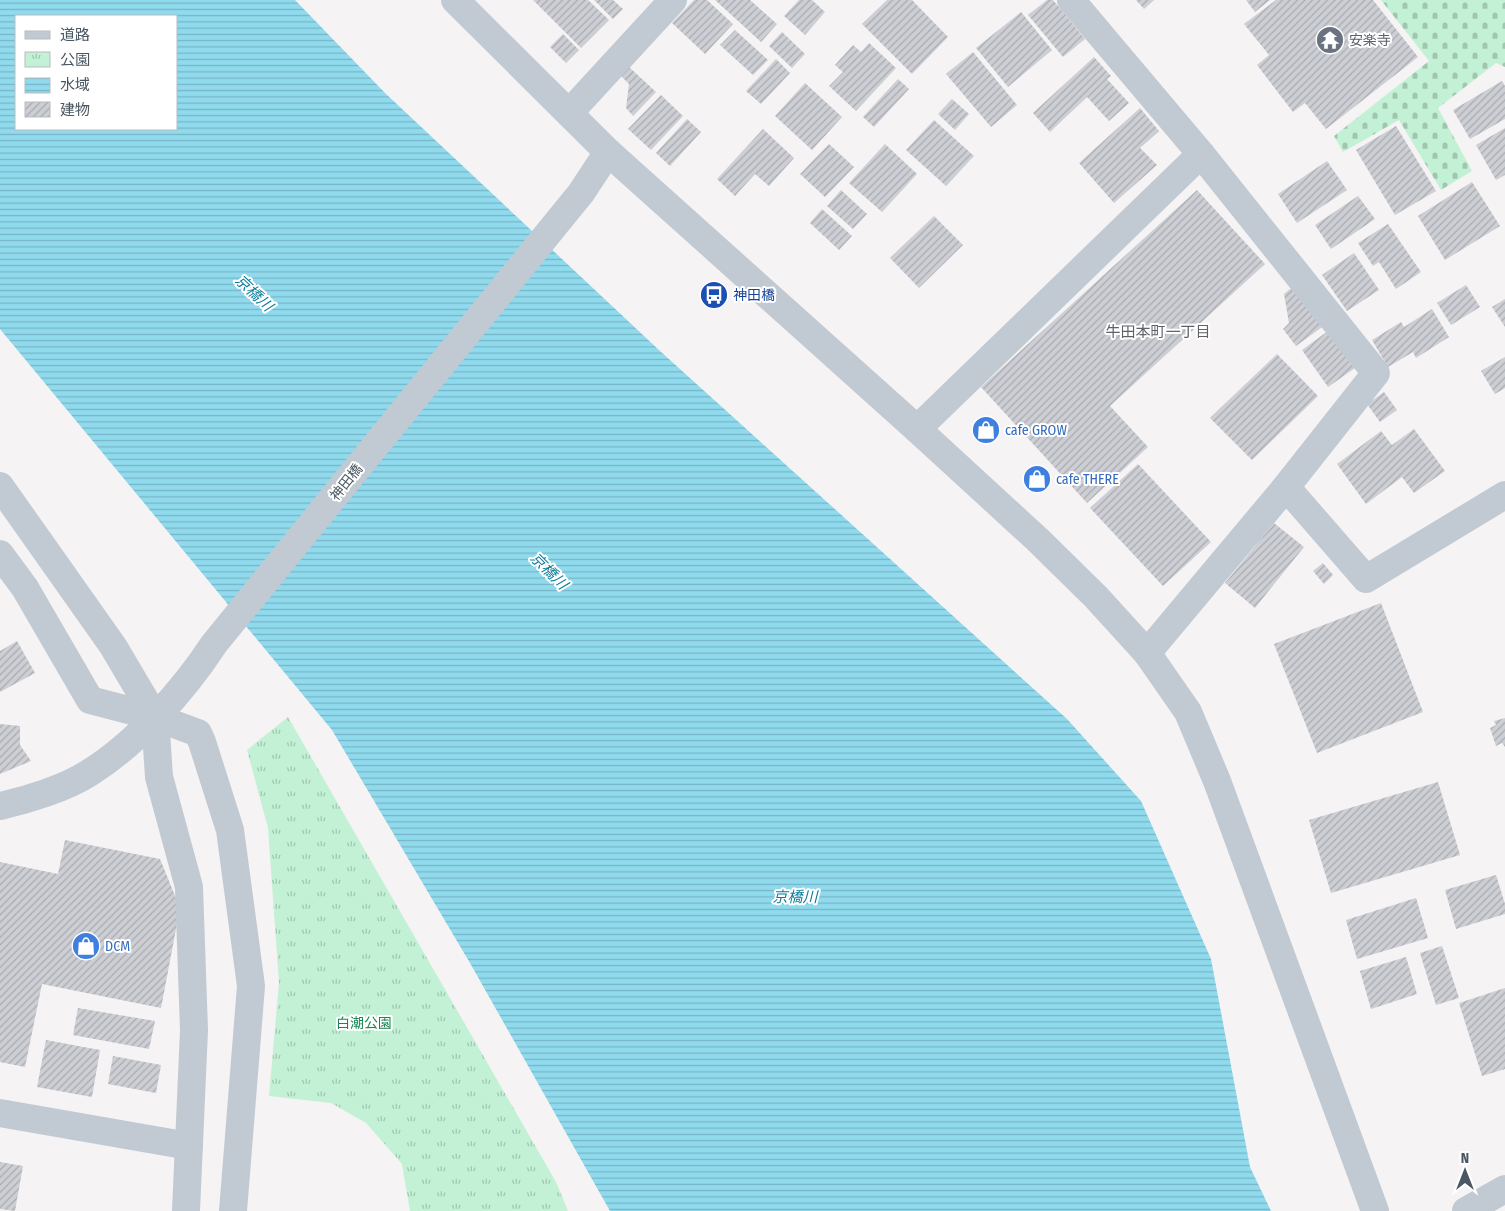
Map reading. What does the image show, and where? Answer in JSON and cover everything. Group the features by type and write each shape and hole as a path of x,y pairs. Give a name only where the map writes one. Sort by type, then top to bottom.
{"street":[{"path":"455,0 608,152 918,429 1038,540 1146,653 1188,712 1217,781 1375,1211"},
{"path":"568,113 673,0"},
{"path":"1071,0 1201,154 1376,372 1286,487 1146,653"},
{"name":"神田橋","path":"0,806 28,799 89,774 155,717 201,663 214,644 573,203 608,152"},
{"path":"918,429 1201,154"},
{"path":"0,486 113,646 155,717 159,777 189,887 194,1030 186,1211"},
{"path":"1286,487 1366,578 1505,495"},
{"path":"0,554 25,588 90,700 155,717 198,733 230,830 251,986 233,1211"},
{"path":"0,1113 189,1146"},
{"path":"1466,1211 1505,1189"}],"green space":[{"path":"1381,0 1505,0 1505,67 1496,63 1438,108 1472,171 1441,190 1399,120 1343,152 1334,136 1429,61"},
{"name":"白潮公園","path":"288,717 556,1182 568,1211 410,1211 402,1164 366,1123 331,1103 269,1096 279,983 268,828 247,750"}],"water":[{"name":"京橋川","path":"0,0 295,0 385,93 660,351 1067,719 1141,801 1211,959 1250,1167 1271,1211 610,1211 470,963 332,730 0,329"}],"building":[{"path":"533,0 588,0 609,20 581,48"},
{"path":"594,0 613,0 623,9 613,19"},
{"path":"694,0 707,0 733,24 705,54 672,23"},
{"path":"715,0 750,0 777,24 761,42"},
{"path":"799,0 812,0 825,12 805,35 784,16"},
{"path":"887,0 912,0 948,37 912,74 862,24"},
{"path":"1047,0 1053,0 1085,39 1063,57 1028,15"},
{"path":"1136,0 1154,0 1144,9"},
{"path":"1246,0 1270,0 1255,12"},
{"path":"1276,0 1373,0 1418,57 1326,129 1305,103 1293,112 1257,65 1269,55 1244,24"},
{"path":"1021,12 1052,50 1008,87 976,48"},
{"path":"735,30 768,60 753,75 720,45"},
{"path":"782,32 805,54 792,68 769,46"},
{"path":"563,34 579,50 566,63 550,47"},
{"path":"869,43 896,68 856,111 829,86 843,72 835,65 853,45 861,52"},
{"path":"973,52 1017,105 991,127 946,74"},
{"path":"1094,57 1111,76 1107,79 1129,103 1109,121 1087,97 1050,132 1033,113"},
{"path":"776,59 790,73 761,104 746,91"},
{"path":"628,66 656,92 633,116 626,108 629,84 620,75"},
{"path":"898,79 909,89 874,127 863,117"},
{"path":"1502,81 1505,86 1505,119 1470,139 1453,110"},
{"path":"805,83 842,117 812,150 775,116"},
{"path":"661,95 683,116 651,150 628,129"},
{"path":"952,99 969,114 955,130 938,114"},
{"path":"1140,108 1159,131 1140,148 1157,165 1114,203 1079,163"},
{"path":"687,119 701,132 670,166 656,153"},
{"path":"934,120 974,156 946,186 906,150"},
{"path":"1396,126 1436,191 1395,215 1356,150"},
{"path":"1505,128 1505,175 1496,180 1476,145"},
{"path":"763,129 794,158 769,186 755,174 735,196 717,179"},
{"path":"829,144 854,167 825,197 800,174"},
{"path":"885,144 917,174 882,212 849,183"},
{"path":"1327,161 1347,190 1297,223 1278,194"},
{"path":"1472,182 1500,226 1445,260 1418,216"},
{"path":"841,190 867,214 853,229 827,206"},
{"path":"1197,190 1265,264 1110,406 1148,447 1087,503 981,387"},
{"path":"1358,196 1375,219 1331,249 1315,225"},
{"path":"822,209 852,236 839,250 810,223"},
{"path":"934,216 963,245 919,288 890,258"},
{"path":"1388,224 1421,272 1396,289 1379,262 1373,266 1358,243"},
{"path":"1354,253 1379,290 1347,311 1322,275"},
{"path":"1295,285 1325,325 1296,346 1283,329 1289,323 1284,294"},
{"path":"1466,285 1480,307 1451,325 1437,303"},
{"path":"1505,299 1505,327 1492,307"},
{"path":"1432,309 1449,337 1416,358 1413,352 1388,367 1372,340 1401,322 1404,327"},
{"path":"1328,331 1355,368 1328,387 1302,350"},
{"path":"1277,354 1318,396 1252,460 1210,418"},
{"path":"1505,357 1505,388 1495,394 1481,371"},
{"path":"1384,392 1397,410 1380,422 1367,404"},
{"path":"1414,429 1445,471 1414,493 1402,477 1366,504 1337,464 1381,431 1392,445"},
{"path":"1138,464 1211,542 1163,586 1090,508"},
{"path":"1274,523 1304,547 1255,608 1225,583"},
{"path":"1323,563 1333,575 1324,584 1313,571"},
{"path":"1381,603 1423,712 1317,753 1274,644"},
{"path":"17,641 35,673 0,692 0,651"},
{"path":"1505,718 1505,747 1502,743 1496,746 1490,728 1496,725 1494,721"},
{"path":"0,724 20,726 20,745 31,761 0,774"},
{"path":"1438,782 1460,855 1331,893 1309,820"},
{"name":"DCM","path":"65,840 160,859 180,908 161,1008 42,984 25,1067 0,1062 0,862 58,874"},
{"path":"1496,875 1505,904 1505,914 1456,929 1445,890"},
{"path":"1416,898 1428,938 1357,959 1346,920"},
{"path":"1442,946 1459,998 1436,1005 1420,953"},
{"path":"1406,957 1417,994 1371,1009 1360,971"},
{"path":"1505,988 1505,1069 1482,1076 1459,1003"},
{"path":"78,1008 155,1021 149,1049 73,1035"},
{"path":"46,1040 100,1050 92,1097 37,1087"},
{"path":"113,1056 161,1065 156,1093 108,1084"},
{"path":"0,1162 23,1166 15,1211 0,1209"}],"place":[{"name":"安楽寺","path":"1330,40"},
{"name":"神田橋","path":"714,295"},
{"name":"cafe GROW","path":"986,430"},
{"name":"cafe THERE","path":"1037,479"},
{"name":"DCM","path":"86,946"}],"district":[{"name":"牛田本町一丁目","path":"1158,332"}]}
